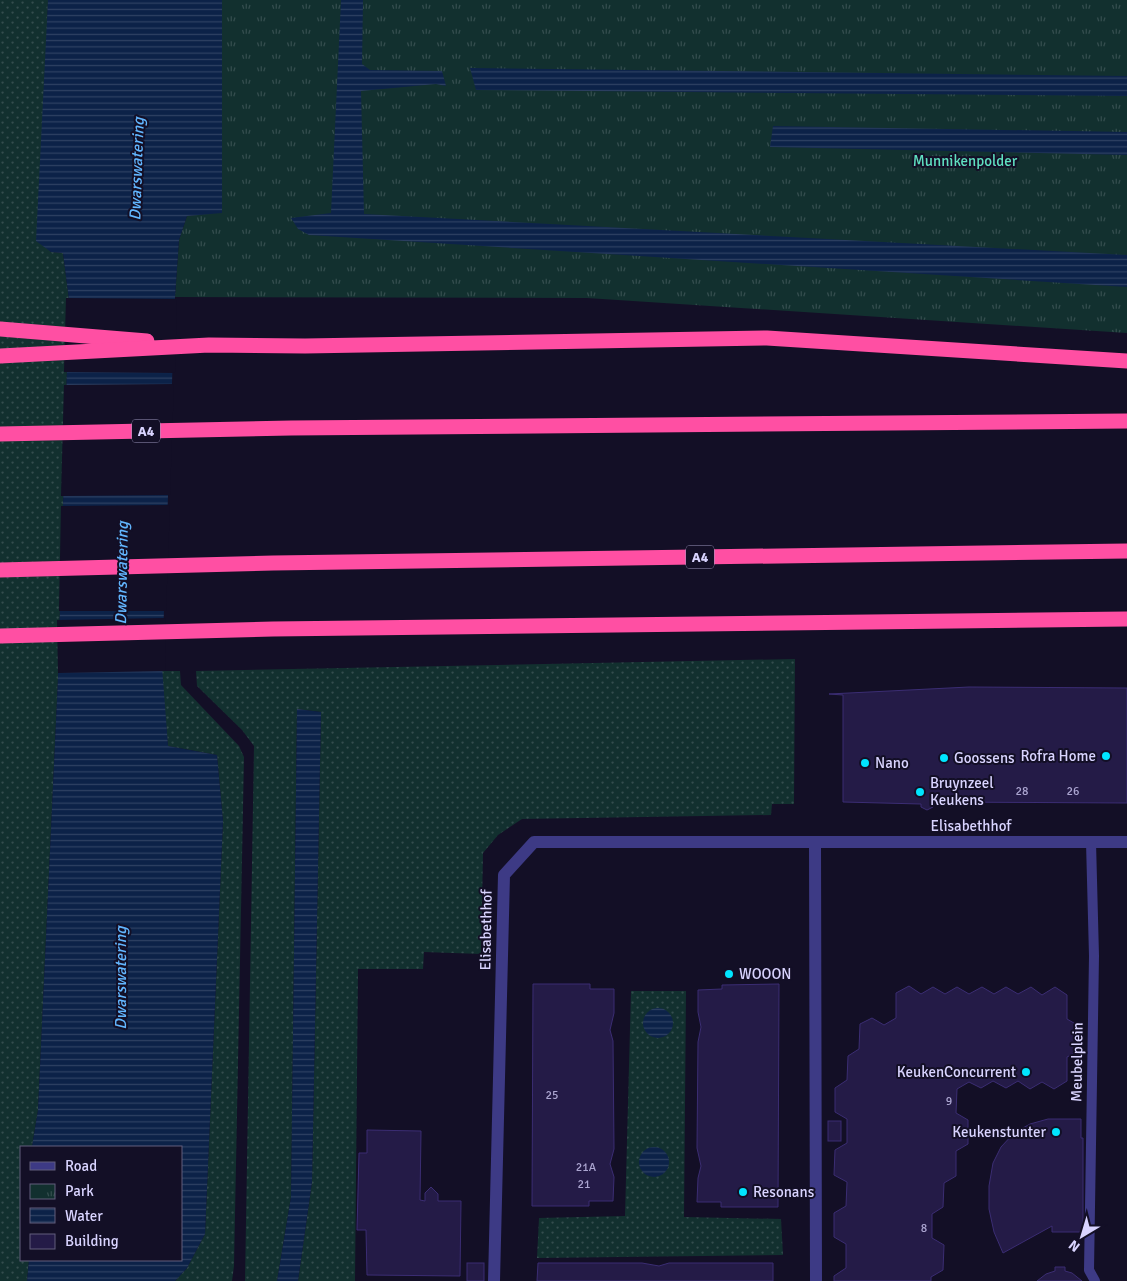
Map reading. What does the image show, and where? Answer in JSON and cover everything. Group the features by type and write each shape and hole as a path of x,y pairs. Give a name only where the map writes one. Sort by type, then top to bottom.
{"highway":[{"path":"2,329 209,345"},
{"path":"1,356 209,345 305,346 767,338 1127,361"},
{"name":"A4","path":"0,434 291,428 1127,421"},
{"name":"A4","path":"5,570 273,563 1127,551"},
{"path":"5,635 273,629 1127,619"}],"street":[{"name":"Elisabethhof","path":"494,1281 504,875 534,842 1127,842"},
{"path":"815,843 816,1281"}],"lane":[{"name":"Meubelplein","path":"1091,842 1094,956 1089,1270 1095,1281"}],"green space":[{"path":"0,0 48,0 41,242 51,252 63,253 69,300 58,678 38,1110 32,1146 20,1146 20,1261 29,1261 27,1281 0,1281"},
{"name":"Munnikenpolder","path":"222,0 1127,0 1127,333 587,298 175,297 179,240 187,216 222,212"},
{"path":"795,659 794,804 772,804 771,815 522,819 498,835 483,853 481,954 424,952 423,969 358,969 355,1281 298,1281 312,1182 321,712 297,709 291,1197 277,1281 245,1281 254,746 242,730 197,686 196,671"},
{"path":"161,671 180,671 181,685 239,746 244,757 234,1266 232,1281 175,1281 187,1268 205,1234 223,821 217,755 168,746"},
{"path":"631,991 686,991 684,1217 781,1219 783,1255 537,1258 539,1218 625,1216"}],"water":[{"name":"Dwarswatering","path":"48,0 222,0 222,213 187,216 179,240 175,297 162,666 168,746 217,755 223,821 205,1234 187,1268 175,1281 27,1281 29,1261 182,1261 182,1146 32,1146 38,1110 58,678 69,300 63,253 51,252 36,241"},
{"path":"341,0 363,0 362,64 370,70 442,71 446,86 436,84 361,91 364,214 1127,255 1127,287 309,235 298,229 291,218 331,213"},
{"path":"470,68 1127,76 1127,96 476,90"},
{"path":"773,126 1127,132 1127,155 770,147"},
{"path":"297,709 321,712 312,1182 298,1281 277,1281 291,1197"},
{"path":"658,1008 664,1009 672,1017 672,1029 664,1037 658,1038 652,1037 644,1029 643,1023 644,1017 652,1009"},
{"path":"654,1147 665,1151 669,1162 665,1173 654,1177 643,1173 639,1162 643,1151"}],"pier":[{"path":"66,298 177,299 175,373 64,372"},
{"path":"174,384 170,495 61,496 64,385"},
{"path":"170,505 166,611 59,611 61,506"},
{"path":"166,618 165,671 58,673 57,620"}],"building":[{"path":"969,687 1127,688 1127,803 940,802 934,803 933,807 927,810 921,807 921,804 843,802 843,695 829,694"},
{"path":"533,984 590,984 590,989 614,989 614,1013 610,1030 613,1041 614,1149 610,1164 614,1177 613,1201 589,1201 589,1206 532,1206"},
{"path":"779,984 778,1207 721,1207 721,1202 697,1202 698,1178 701,1166 697,1148 698,1042 701,1027 698,1012 698,990 722,989 722,985"},
{"path":"909,986 921,994 933,987 945,994 957,987 969,994 982,987 994,994 1006,987 1018,994 1031,987 1042,995 1055,987 1067,995 1067,1019 1079,1026 1079,1051 1067,1057 1067,1081 1054,1089 1042,1082 1030,1089 1018,1081 1006,1088 993,1081 981,1088 969,1082 957,1089 956,1113 968,1120 968,1144 956,1151 956,1176 944,1183 943,1207 932,1214 932,1238 944,1245 943,1270 931,1277 931,1281 834,1281 834,1276 846,1268 846,1244 834,1237 834,1213 846,1206 847,1182 834,1175 835,1150 847,1143 847,1119 835,1112 835,1088 847,1080 848,1056 859,1049 860,1024 872,1018 884,1025 896,1018 896,993"},
{"path":"1048,1119 1081,1119 1081,1138 1083,1138 1083,1232 1052,1232 1052,1226 1003,1253 994,1232 989,1209 989,1186 993,1163 1001,1147 1014,1133 1030,1124"},
{"path":"828,1121 841,1121 841,1141 828,1141"},
{"path":"367,1130 421,1131 420,1200 425,1201 425,1193 431,1187 438,1194 438,1201 461,1201 460,1276 367,1275 366,1230 357,1230 359,1153 367,1153"},
{"path":"467,1263 484,1263 484,1281 467,1281"},
{"path":"538,1263 642,1263 659,1266 669,1263 773,1263 773,1281 537,1281"},
{"path":"1055,1267 1065,1267 1065,1271 1072,1273 1082,1281 1037,1281 1046,1274 1055,1271"}],"place":[{"name":"Rofra Home","path":"1106,756"},
{"name":"Goossens","path":"944,758"},
{"name":"Nano","path":"865,763"},
{"name":"Bruynzeel Keukens","path":"920,792"},
{"name":"WOOON","path":"729,974"},
{"name":"KeukenConcurrent","path":"1026,1072"},
{"name":"Keukenstunter","path":"1056,1132"},
{"name":"Resonans","path":"743,1192"}]}
